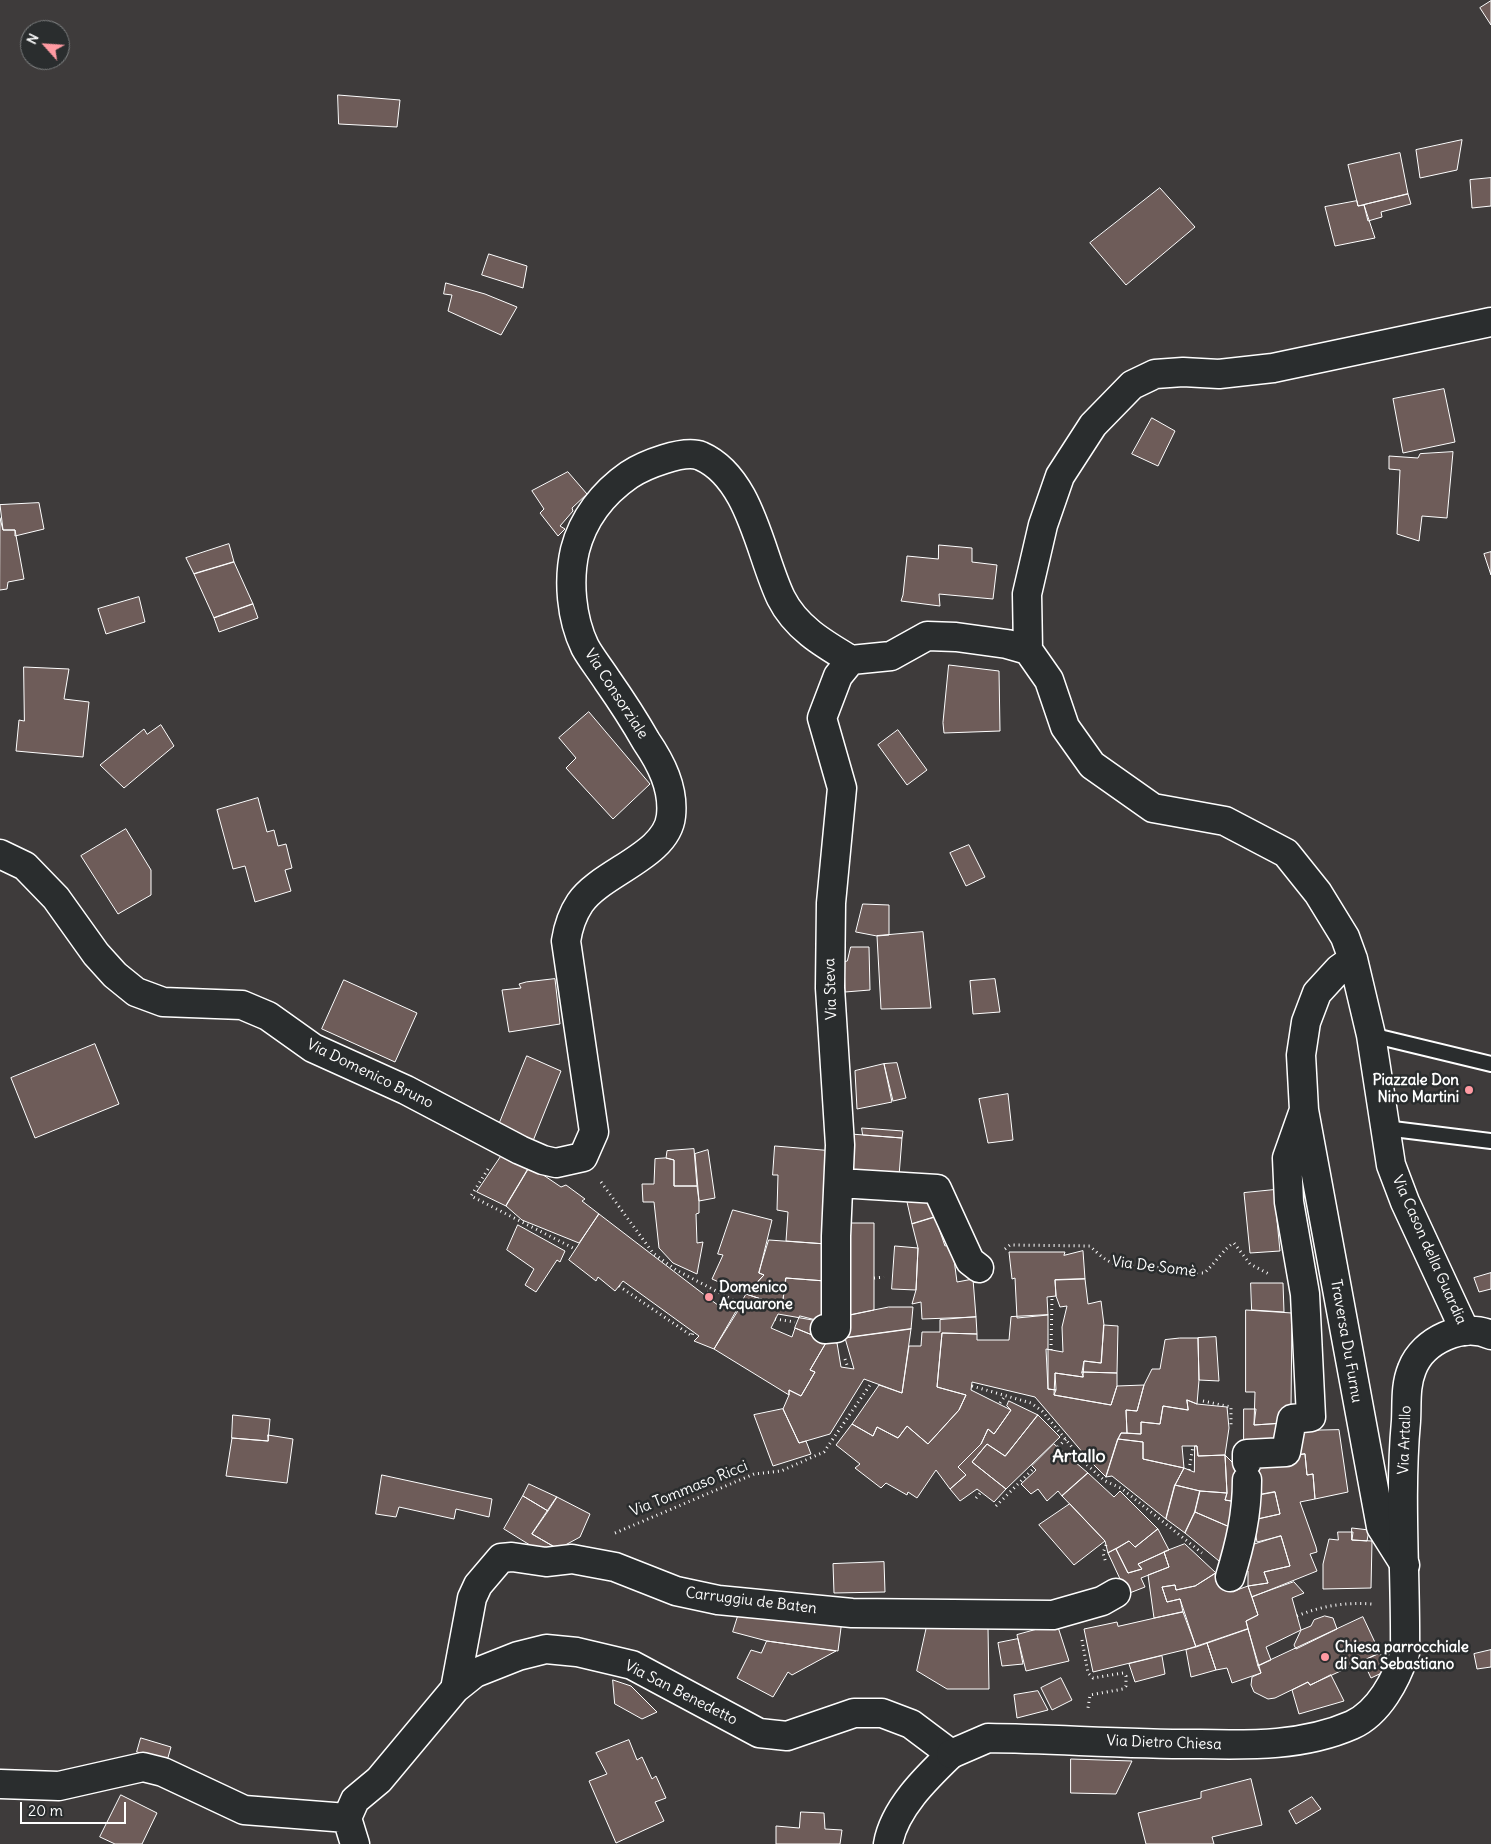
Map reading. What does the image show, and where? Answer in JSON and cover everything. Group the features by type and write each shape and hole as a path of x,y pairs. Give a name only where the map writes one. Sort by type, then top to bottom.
{"street":[{"path":"851,660 892,656 928,636 956,637 1007,644 1028,650 1027,594 1043,525 1060,476 1093,425 1132,385 1155,374 1183,372 1219,374 1273,368 1491,322"},
{"name":"Via Consorziale","path":"583,1157 594,1132 566,941 568,928 580,902 598,885 653,848 671,819 672,801 661,764 584,646 573,608 571,585 572,562 578,540 587,519 600,500 616,484 635,472 655,462 677,456 700,455 717,467 733,484 753,522 782,599 811,636 851,660"},
{"name":"Via Cason della Guardia","path":"1028,650 1048,680 1065,726 1092,765 1153,808 1225,821 1286,853 1318,893 1346,937 1353,958 1371,1035 1391,1164 1405,1202 1478,1333"},
{"name":"Via Steva","path":"831,1329 840,1145 830,988 831,903 842,788 822,718 838,676 851,660"},
{"name":"Via Domenico Bruno","path":"0,854 25,866 50,891 96,954 115,975 136,992 163,1002 242,1005 268,1016 313,1048 406,1090 528,1153 556,1163 583,1157"},
{"name":"Traversa Du Furnu","path":"1353,958 1316,992 1306,1022 1301,1055 1304,1110 1381,1527 1405,1565"},
{"name":"Traversa Du Furnu","path":"1247,1465 1286,1452 1292,1419 1311,1417 1306,1294 1289,1202 1286,1158 1304,1110"},
{"path":"838,1183 937,1189 970,1261 979,1268"},
{"name":"Via Artallo","path":"1406,1607 1403,1449 1407,1382 1412,1366 1431,1344 1442,1337 1478,1333"},
{"path":"1230,1577 1241,1542 1246,1517 1247,1465"},
{"name":"Carruggiu de Baten","path":"455,1689 472,1598 478,1585 501,1558 512,1557 546,1562 572,1559 614,1567 676,1591 718,1600 852,1613 1052,1615 1102,1601 1116,1593"},
{"name":"Via Dietro Chiesa","path":"888,1844 890,1830 908,1802 929,1776 950,1754 988,1738 1263,1745 1309,1739 1353,1724 1379,1701 1398,1671 1405,1653 1406,1607"},
{"name":"Via San Benedetto","path":"0,1784 58,1786 142,1767 163,1772 244,1810 351,1831 355,1800 379,1780 455,1689 475,1673 518,1656 546,1649 577,1652 632,1665 759,1733 787,1736 854,1713 882,1713 911,1724 950,1754"}],"lane":[{"path":"1371,1035 1491,1064"},
{"path":"1385,1128 1491,1141"}],"path":[{"path":"583,1157 653,1253 676,1270 741,1304"},
{"path":"471,1196 575,1249"},
{"name":"Via De Somè","path":"979,1268 990,1270 996,1268 1000,1265 1002,1252 1010,1245 1090,1246 1105,1261 1117,1266 1153,1267 1183,1273 1204,1273 1222,1256 1227,1246 1234,1243 1250,1264 1266,1274 1302,1276"},
{"path":"1038,1246 1039,1252"},
{"path":"874,1278 884,1277"},
{"path":"619,1286 692,1336 693,1332"},
{"path":"707,1296 710,1288"},
{"path":"1051,1350 1052,1297"},
{"path":"775,1319 797,1322"},
{"name":"Via Tommaso Ricci","path":"614,1534 754,1474 781,1471 824,1452 872,1382"},
{"path":"972,1386 1031,1403 1044,1413 1067,1438 1086,1464 1105,1481 1121,1488 1148,1510 1171,1525 1230,1577"},
{"path":"1000,1403 1005,1396"},
{"path":"1203,1401 1230,1407 1231,1451 1247,1465"},
{"path":"1044,1413 1046,1409"},
{"path":"1058,1447 1067,1438"},
{"path":"1190,1470 1193,1446"},
{"path":"996,1506 1034,1468"},
{"path":"976,1498 981,1492"},
{"path":"1144,1514 1148,1510"},
{"path":"1297,1616 1315,1609 1351,1602 1406,1607"},
{"path":"1080,1632 1088,1673 1093,1678 1123,1673 1126,1676 1126,1686 1123,1689"}],"building":[{"path":"1491,1 1491,25 1480,8"},
{"path":"338,95 400,100 397,127 339,124"},
{"path":"1462,140 1457,170 1420,178 1416,150"},
{"path":"1400,153 1408,194 1358,206 1348,165"},
{"path":"1491,178 1491,206 1472,208 1470,180"},
{"path":"1160,188 1195,227 1126,285 1090,243"},
{"path":"1408,194 1411,204 1381,212 1382,217 1368,221 1364,205"},
{"path":"1357,201 1358,206 1364,205 1375,238 1335,246 1325,207"},
{"path":"489,254 527,266 523,288 482,275"},
{"path":"446,283 485,294 517,307 501,335 448,311 452,295 444,294"},
{"path":"1444,389 1455,442 1403,453 1393,399"},
{"path":"1152,418 1175,431 1158,466 1132,454"},
{"path":"1453,452 1447,518 1422,516 1419,541 1397,534 1400,470 1389,469 1389,456 1418,458 1420,454"},
{"path":"568,472 587,494 572,508 573,511 560,526 565,529 558,536 540,513 544,509 532,491"},
{"path":"39,503 44,529 15,536 15,530 3,530 0,505"},
{"path":"0,518 3,530 15,530 24,579 8,582 7,589 0,590"},
{"path":"229,544 234,562 194,574 186,558"},
{"path":"939,545 972,548 972,562 997,565 993,599 939,594 940,606 901,601 907,556 938,559"},
{"path":"1491,552 1491,575 1484,554"},
{"path":"234,562 253,604 214,618 194,574"},
{"path":"139,597 145,622 106,634 98,609"},
{"path":"253,604 258,618 219,632 214,618"},
{"path":"949,665 999,671 1000,731 944,733 943,723"},
{"path":"24,667 69,669 64,699 89,702 83,757 16,751 19,720 24,721"},
{"path":"589,712 650,784 613,819 566,768 576,758 559,738"},
{"path":"161,725 174,746 124,788 100,765 144,729 147,734"},
{"path":"898,730 927,770 907,785 878,745"},
{"path":"258,798 267,832 274,830 278,846 286,844 292,868 285,870 291,891 255,902 245,866 233,869 217,810"},
{"path":"126,829 151,870 151,895 118,914 81,856"},
{"path":"969,845 985,877 966,886 950,853"},
{"path":"863,904 889,905 889,935 877,936 856,932"},
{"path":"923,932 931,1008 881,1009 877,936"},
{"path":"851,947 869,947 870,990 845,992 844,962 847,961"},
{"path":"555,979 560,1024 509,1032 502,990 521,988 519,984 526,982"},
{"path":"995,979 1000,1012 973,1014 970,981"},
{"path":"344,980 417,1013 395,1062 322,1029"},
{"path":"95,1044 119,1104 35,1138 11,1078"},
{"path":"527,1056 561,1071 531,1146 496,1132"},
{"path":"897,1063 906,1098 893,1101 884,1064"},
{"path":"884,1064 892,1102 857,1109 855,1071"},
{"path":"1008,1094 1013,1140 988,1143 979,1099"},
{"path":"862,1128 903,1131 902,1138 863,1135"},
{"path":"851,1134 902,1138 899,1176 850,1174"},
{"path":"775,1146 834,1151 826,1244 786,1241 788,1212 777,1210 778,1175 773,1175"},
{"path":"506,1149 530,1166 506,1206 477,1192"},
{"path":"694,1149 697,1186 674,1186 674,1160 666,1158 667,1151"},
{"path":"708,1150 715,1198 699,1201 695,1154"},
{"path":"666,1158 674,1160 674,1186 697,1186 699,1213 696,1214 697,1243 703,1242 697,1274 673,1263 659,1248 654,1202 643,1202 642,1184 654,1184 655,1159"},
{"path":"530,1166 561,1187 566,1185 585,1199 582,1201 599,1214 579,1243 522,1220 506,1206"},
{"path":"1274,1190 1280,1251 1250,1253 1244,1193"},
{"path":"927,1196 935,1217 912,1224 907,1202"},
{"path":"733,1210 772,1220 759,1273 764,1275 746,1294 712,1279 723,1255 718,1254"},
{"path":"599,1214 719,1306 721,1302 739,1309 714,1349 694,1341 699,1336 623,1281 615,1291 598,1277 596,1281 569,1260"},
{"path":"935,1217 945,1246 952,1244 957,1282 973,1279 976,1317 922,1319 921,1302 912,1304 916,1290 918,1248 912,1224"},
{"path":"841,1223 874,1223 874,1310 841,1317"},
{"path":"518,1225 565,1251 560,1262 557,1260 536,1292 525,1285 534,1269 507,1250"},
{"path":"769,1240 826,1244 825,1281 786,1278 782,1306 746,1294 764,1275 759,1273"},
{"path":"895,1246 918,1248 916,1290 892,1289"},
{"path":"1083,1251 1085,1279 1055,1280 1056,1296 1047,1297 1048,1315 1017,1318 1015,1278 1012,1279 1009,1252 1065,1252 1064,1255"},
{"path":"1491,1273 1491,1289 1479,1292 1474,1278"},
{"path":"786,1278 825,1281 824,1322 778,1314 771,1328 792,1337 795,1328 827,1341 810,1370 815,1372 801,1396 789,1390 789,1395 714,1349 746,1294 782,1306"},
{"path":"1085,1279 1088,1304 1101,1301 1104,1325 1101,1363 1084,1361 1083,1377 1055,1373 1056,1390 1048,1389 1046,1349 1063,1352 1062,1327 1067,1306 1060,1307 1056,1296 1055,1280"},
{"path":"1251,1283 1283,1283 1284,1312 1252,1310"},
{"path":"889,1307 913,1307 911,1329 845,1338 841,1317"},
{"path":"1246,1310 1292,1313 1291,1409 1284,1423 1254,1425 1255,1392 1246,1392"},
{"path":"1048,1315 1048,1389 1056,1390 1054,1395 1111,1405 1117,1386 1144,1385 1137,1411 1126,1410 1127,1433 1121,1433 1118,1439 1106,1477 1035,1397 972,1382 971,1390 1011,1410 994,1434 988,1429 981,1444 958,1467 966,1475 950,1489 936,1470 917,1498 908,1492 907,1495 886,1483 881,1488 855,1468 860,1464 836,1445 852,1424 873,1436 877,1427 898,1438 907,1426 928,1444 959,1410 966,1395 937,1387 942,1333 977,1334 977,1340 1009,1340 1011,1317"},
{"path":"800,1316 824,1322 827,1341 795,1328"},
{"path":"976,1317 977,1334 942,1333 937,1387 966,1395 959,1410 928,1444 907,1426 898,1438 877,1427 873,1436 852,1424 879,1385 902,1393 909,1346 921,1346 922,1332 940,1332 940,1320"},
{"path":"1104,1325 1118,1326 1117,1373 1082,1372 1084,1361 1101,1363"},
{"path":"911,1329 902,1393 864,1379 830,1434 799,1443 783,1409 789,1395 789,1390 801,1396 815,1372 810,1370 827,1341 837,1343 841,1367 854,1369 845,1338"},
{"path":"1216,1337 1219,1381 1199,1380 1198,1338"},
{"path":"1198,1338 1199,1380 1197,1404 1187,1400 1188,1410 1163,1406 1160,1424 1141,1422 1141,1434 1127,1433 1126,1410 1137,1411 1144,1385 1152,1369 1160,1369 1165,1340"},
{"path":"1082,1372 1117,1373 1117,1386 1111,1405 1054,1395 1055,1373 1083,1377"},
{"path":"1187,1400 1197,1404 1227,1407 1229,1428 1225,1455 1198,1456 1197,1446 1182,1446 1184,1468 1143,1459 1143,1442 1118,1439 1121,1433 1141,1434 1141,1422 1160,1424 1163,1406 1188,1410"},
{"path":"1009,1401 1038,1415 1005,1456 987,1444 972,1462 1006,1489 994,1502 977,1489 960,1501 950,1489 966,1475 958,1467 981,1444 988,1429 994,1434 1011,1410 1007,1406"},
{"path":"783,1409 799,1443 806,1441 811,1454 773,1466 754,1415"},
{"path":"1244,1409 1256,1409 1254,1425 1284,1423 1284,1448 1244,1448"},
{"path":"233,1415 270,1419 268,1441 232,1438"},
{"path":"1038,1415 1060,1437 1006,1489 972,1462 987,1444 1005,1456"},
{"path":"1339,1430 1348,1492 1315,1499 1313,1474 1307,1475 1305,1454 1292,1456 1295,1431"},
{"path":"268,1435 293,1439 287,1483 226,1476 232,1438 268,1441"},
{"path":"1118,1439 1143,1442 1143,1459 1184,1468 1175,1485 1166,1519 1112,1476 1106,1477"},
{"path":"1054,1444 1088,1473 1062,1496 1058,1491 1047,1501 1038,1489 1031,1494 1021,1484 1036,1470 1032,1466"},
{"path":"1195,1446 1197,1446 1198,1456 1225,1455 1227,1493 1200,1491 1175,1485 1184,1468 1194,1472"},
{"path":"1305,1454 1307,1475 1313,1474 1315,1499 1300,1502 1316,1547 1317,1552 1310,1554 1317,1571 1252,1597 1248,1586 1268,1583 1264,1572 1290,1566 1281,1536 1257,1542 1253,1520 1280,1514 1275,1492 1253,1496 1244,1503 1225,1500 1227,1493 1225,1455 1233,1463"},
{"path":"1088,1473 1114,1497 1120,1491 1158,1529 1135,1547 1129,1541 1108,1553 1105,1541 1062,1496"},
{"path":"382,1475 492,1499 489,1517 456,1509 454,1519 399,1507 396,1517 376,1514"},
{"path":"529,1484 557,1497 548,1511 523,1496"},
{"path":"1175,1485 1200,1491 1195,1512 1185,1533 1166,1519"},
{"path":"1200,1491 1227,1493 1225,1500 1244,1503 1239,1531 1195,1512"},
{"path":"1275,1492 1280,1514 1253,1520 1253,1496"},
{"path":"523,1496 548,1511 532,1534 558,1549 546,1555 504,1529"},
{"path":"557,1497 590,1514 580,1537 558,1549 532,1534"},
{"path":"1070,1504 1105,1541 1074,1565 1039,1525"},
{"path":"1195,1512 1239,1531 1219,1561 1185,1533"},
{"path":"1352,1528 1369,1530 1367,1541 1352,1540"},
{"path":"1158,1529 1169,1550 1138,1564 1142,1569 1128,1573 1116,1549 1129,1541 1135,1547"},
{"path":"1338,1532 1353,1532 1352,1540 1372,1541 1371,1588 1323,1589 1323,1564 1329,1539 1338,1540"},
{"path":"1281,1536 1290,1566 1264,1572 1268,1583 1248,1586 1248,1571 1243,1572 1246,1547"},
{"path":"1185,1544 1216,1573 1195,1586 1176,1590 1175,1585 1162,1587 1167,1602 1180,1599 1183,1612 1154,1618 1148,1575 1169,1567 1164,1552"},
{"path":"1116,1549 1128,1573 1142,1569 1138,1564 1164,1552 1169,1567 1141,1578 1145,1587 1127,1594 1108,1553"},
{"path":"884,1562 885,1592 834,1593 833,1564"},
{"path":"1216,1573 1234,1591 1248,1586 1258,1615 1246,1621 1248,1629 1196,1647 1180,1599 1167,1602 1162,1587 1175,1585 1176,1590 1195,1586"},
{"path":"1294,1582 1304,1593 1292,1598 1301,1630 1266,1647 1271,1660 1258,1666 1246,1621 1258,1615 1252,1597"},
{"path":"1183,1612 1196,1647 1093,1672 1084,1629 1117,1622 1118,1626"},
{"path":"739,1613 842,1620 838,1651 767,1641 733,1632"},
{"path":"1325,1616 1333,1618 1337,1629 1296,1649 1294,1645 1301,1630 1311,1626 1314,1620"},
{"name":"Chiesa parrocchiale di San Sebastiano","path":"1363,1617 1380,1653 1310,1685 1308,1682 1275,1698 1268,1699 1254,1692 1251,1685 1252,1677 1261,1673 1258,1666"},
{"path":"1057,1624 1069,1661 1026,1671 1017,1635"},
{"path":"927,1626 988,1628 989,1689 947,1689 917,1671"},
{"path":"1248,1629 1261,1673 1232,1683 1227,1668 1216,1670 1207,1643"},
{"path":"1018,1639 1023,1664 1002,1666 998,1643"},
{"path":"767,1641 836,1651 792,1675 788,1672 773,1697 737,1678 751,1650 761,1653"},
{"path":"1207,1643 1216,1670 1191,1677 1186,1650"},
{"path":"1491,1650 1491,1667 1477,1669 1474,1654"},
{"path":"1380,1653 1388,1670 1371,1678 1363,1661"},
{"path":"1162,1656 1165,1674 1135,1682 1129,1664"},
{"path":"1331,1675 1344,1701 1299,1714 1292,1690 1308,1682 1310,1685"},
{"path":"1061,1678 1072,1700 1052,1710 1041,1688"},
{"path":"613,1680 631,1686 657,1712 642,1719 615,1704"},
{"path":"1038,1691 1048,1710 1017,1718 1014,1695"},
{"path":"141,1738 171,1747 167,1761 137,1752"},
{"path":"629,1740 637,1760 642,1757 652,1779 656,1776 666,1798 655,1802 664,1821 616,1843 589,1781 607,1774 596,1753"},
{"path":"1071,1759 1132,1761 1116,1794 1071,1793"},
{"path":"1251,1779 1262,1825 1212,1837 1214,1844 1146,1844 1138,1813 1201,1798 1201,1792"},
{"path":"121,1795 157,1813 142,1844 115,1844 100,1837"},
{"path":"1312,1797 1321,1809 1296,1824 1289,1811"},
{"path":"801,1812 824,1813 825,1829 842,1830 840,1844 776,1844 776,1826 799,1828"}],"place":[{"name":"Piazzale Don Nino Martini","path":"1469,1090"},
{"name":"Domenico Acquarone","path":"709,1297"},
{"name":"Chiesa parrocchiale di San Sebastiano","path":"1325,1657"}],"district":[{"name":"Artallo","path":"1079,1457"}]}
